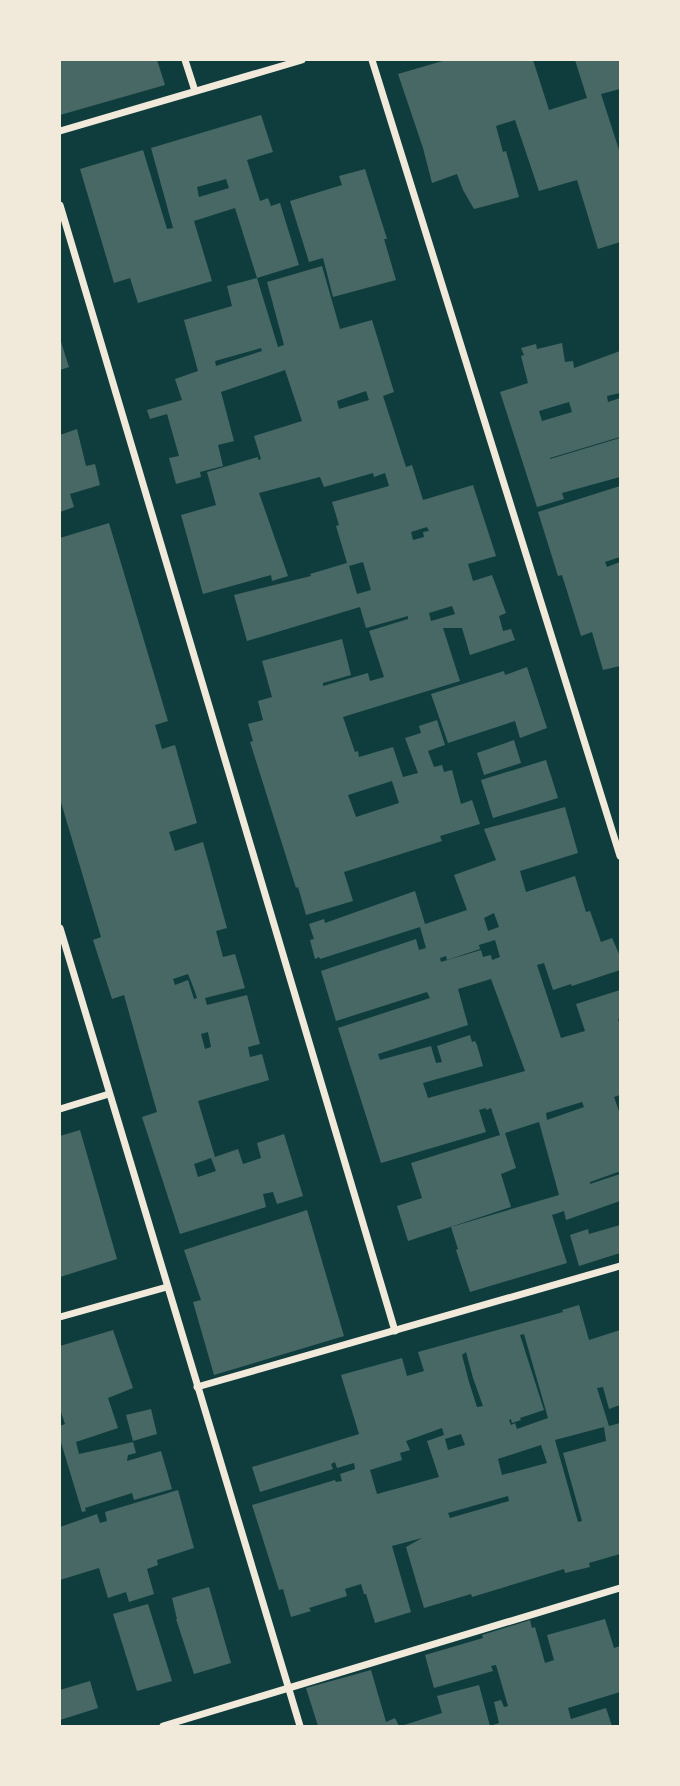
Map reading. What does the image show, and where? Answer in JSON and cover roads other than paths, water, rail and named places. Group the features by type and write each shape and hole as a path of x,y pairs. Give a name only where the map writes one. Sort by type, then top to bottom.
{"street":[{"path":"185,60 195,91"},
{"path":"60,131 302,60"},
{"path":"372,60 621,856"},
{"path":"60,205 395,1331"},
{"path":"60,928 300,1727"},
{"path":"60,1109 109,1094"},
{"path":"197,1387 621,1266"},
{"path":"60,1317 167,1287"},
{"path":"163,1727 621,1588"}]}
